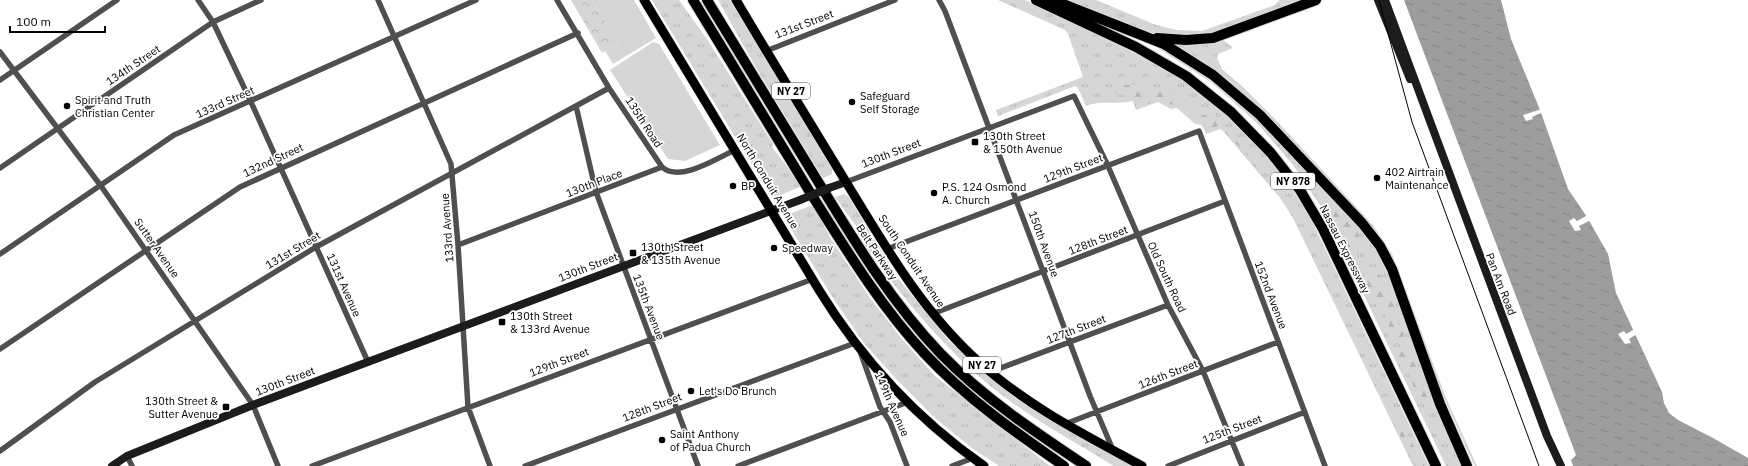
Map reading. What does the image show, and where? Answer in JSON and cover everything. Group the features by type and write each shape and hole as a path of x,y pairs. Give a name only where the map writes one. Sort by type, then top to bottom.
{"highway":[{"path":"685,0 733,79 767,120"},
{"path":"693,0 844,246 908,335 942,371 998,420 1063,466"},
{"name":"Belt Parkway","path":"707,0 844,224 882,282 914,323 949,361 984,393 1025,424 1086,466"},
{"path":"713,0 732,41"},
{"name":"Nassau Expressway","path":"1036,0 1136,47 1186,76 1232,112 1271,153 1300,190 1323,229 1436,466"},
{"path":"1053,0 1148,37 1192,60 1243,100 1274,130 1375,239 1392,269 1432,383 1467,466"},
{"path":"1148,37 1186,40 1213,38 1316,0"}],"main road":[{"name":"North Conduit Avenue","path":"644,0 813,279 858,346 908,402 939,431 984,466"},
{"name":"South Conduit Avenue","path":"736,0 887,249 932,314 955,339 990,372 1029,402 1065,424 1142,466"}],"street":[{"path":"0,80 117,0"},
{"name":"131st Avenue","path":"198,0 213,22 251,102 368,362"},
{"name":"134th Street","path":"0,168 213,22 261,0"},
{"name":"133rd Avenue","path":"378,0 425,102 451,164 458,245 468,407 490,466"},
{"name":"133rd Street","path":"0,254 174,135 251,102 476,0"},
{"path":"557,0 578,33 609,88"},
{"name":"131st Street","path":"766,50 895,0"},
{"name":"150th Avenue","path":"938,0 945,11 1043,272 1114,451"},
{"name":"Pan Am Road","path":"1378,0 1398,53 1424,109"},
{"name":"Pan Am Road","path":"1385,0 1412,69 1424,109 1547,436 1561,466"},
{"name":"132nd Street","path":"0,349 146,249 240,187 280,167 578,33"},
{"name":"Sutter Avenue","path":"0,52 101,186 254,405 278,466"},
{"name":"131st Street","path":"0,451 95,382 316,247 609,88"},
{"name":"135th Road","path":"609,88 662,168"},
{"name":"130th Street","path":"112,466 127,456 254,405 1074,96"},
{"name":"Old South Road","path":"1074,96 1108,166 1168,305 1203,371 1242,466"},
{"name":"135th Avenue","path":"576,106 596,192 698,466"},
{"name":"129th Street","path":"887,249 1199,131"},
{"name":"152nd Avenue","path":"1199,131 1325,466"},
{"path":"662,168 674,173 688,171 735,150"},
{"name":"130th Place","path":"458,245 662,168"},
{"name":"128th Street","path":"932,314 1225,201"},
{"name":"129th Street","path":"312,466 650,338 813,279"},
{"name":"127th Street","path":"990,372 1168,305"},
{"name":"126th Street","path":"1065,424 1278,342"},
{"name":"128th Street","path":"524,466 677,408 858,346"},
{"name":"149th Avenue","path":"858,346 870,381 890,422 907,466"},
{"path":"738,466 908,402"},
{"name":"125th Street","path":"1168,466 1305,412"},
{"path":"127,456 132,466"},
{"path":"952,466 973,458"}],"green space":[{"path":"571,0 592,0 618,43 602,53"},
{"path":"592,0 634,0 656,38 613,64 605,51 618,43"},
{"path":"652,0 679,0 707,39 773,144 772,147 802,186 776,197 770,194"},
{"path":"718,0 730,0 832,169 832,174 823,178 758,71"},
{"path":"998,0 1025,0 1151,61 1195,87 1251,137 1286,180 1309,215 1429,466 1413,466 1294,220 1281,199 1223,131 1220,129 1206,134 1202,125 1195,124 1177,108 1171,109 1158,102 1136,110 1133,101 1121,103 1097,103 1086,106 1078,88 1075,86 998,116 996,110 1083,77 1068,34 1065,30"},
{"path":"1066,0 1096,0 1156,25 1177,30 1202,31 1275,5 1279,0 1302,0 1258,18 1213,33 1194,36 1175,36 1138,29 1119,23"},
{"path":"1120,30 1158,43 1238,97 1380,250 1463,466 1446,466 1322,208 1293,165 1258,124 1211,82 1156,47"},
{"path":"1221,38 1233,48 1218,54 1217,58 1222,69 1243,87 1273,117 1373,225 1392,254 1446,398 1477,466 1475,466 1470,456 1434,375 1395,267 1265,114 1231,82 1204,62 1168,41"},
{"path":"653,42 659,44 720,145 685,161 668,159 610,70"},
{"path":"1117,85 1136,85 1150,90 1179,96 1200,116 1208,114 1215,115 1245,146 1248,156 1219,126 1209,129 1198,123 1181,107 1157,100 1140,107 1138,106 1136,98 1114,92"},
{"path":"844,194 848,196 898,278 949,341 1015,398 1048,419 1133,466 1114,466 1013,403 969,367 928,325 873,256 857,233 859,230 835,197"},
{"path":"1325,202 1333,203 1358,229 1358,253 1348,247 1338,224"},
{"path":"813,205 831,239 870,298 901,338 935,376 1050,466 999,466 972,448 935,418 898,381 863,342 833,298 785,219 789,214"},
{"path":"1378,274 1383,277 1384,292 1391,298 1396,307 1396,318 1404,334 1403,342 1401,343 1391,333 1384,311 1373,300 1372,295 1365,286 1368,275 1373,276"},
{"path":"1410,350 1414,363 1420,373 1429,404 1424,403 1418,397 1409,374 1397,355 1398,351"},
{"path":"1394,418 1407,432 1422,466 1415,466 1392,419"}],"water":[{"path":"1404,0 1501,0 1511,39 1540,110 1568,189 1587,217 1608,254 1616,293 1662,392 1664,403 1669,413 1678,420 1748,458 1748,466 1573,466 1571,460 1576,455"}],"pier":[{"path":"1542,109 1543,112 1532,117 1533,119 1526,121 1523,115"},
{"path":"1588,215 1591,220 1579,226 1581,230 1575,231 1569,221 1574,218 1577,221"},
{"path":"1635,329 1637,334 1629,339 1631,343 1625,344 1618,334 1624,331 1626,334"}],"tram line":[{"path":"1379,0 1412,122 1539,466"}],"place":[{"name":"Safeguard Self Storage","path":"852,102"},
{"name":"Spirit and Truth Christian Center","path":"67,106"},
{"name":"130th Street & 150th Avenue","path":"975,142"},
{"name":"402 Airtrain Maintenance","path":"1377,178"},
{"name":"BP","path":"733,186"},
{"name":"P.S. 124 Osmond A. Church","path":"934,193"},
{"name":"Speedway","path":"774,248"},
{"name":"130th Street & 135th Avenue","path":"633,253"},
{"name":"130th Street & 133rd Avenue","path":"502,322"},
{"name":"Let's Do Brunch","path":"691,391"},
{"name":"130th Street & Sutter Avenue","path":"226,407"},
{"name":"Saint Anthony of Padua Church","path":"662,440"}]}
